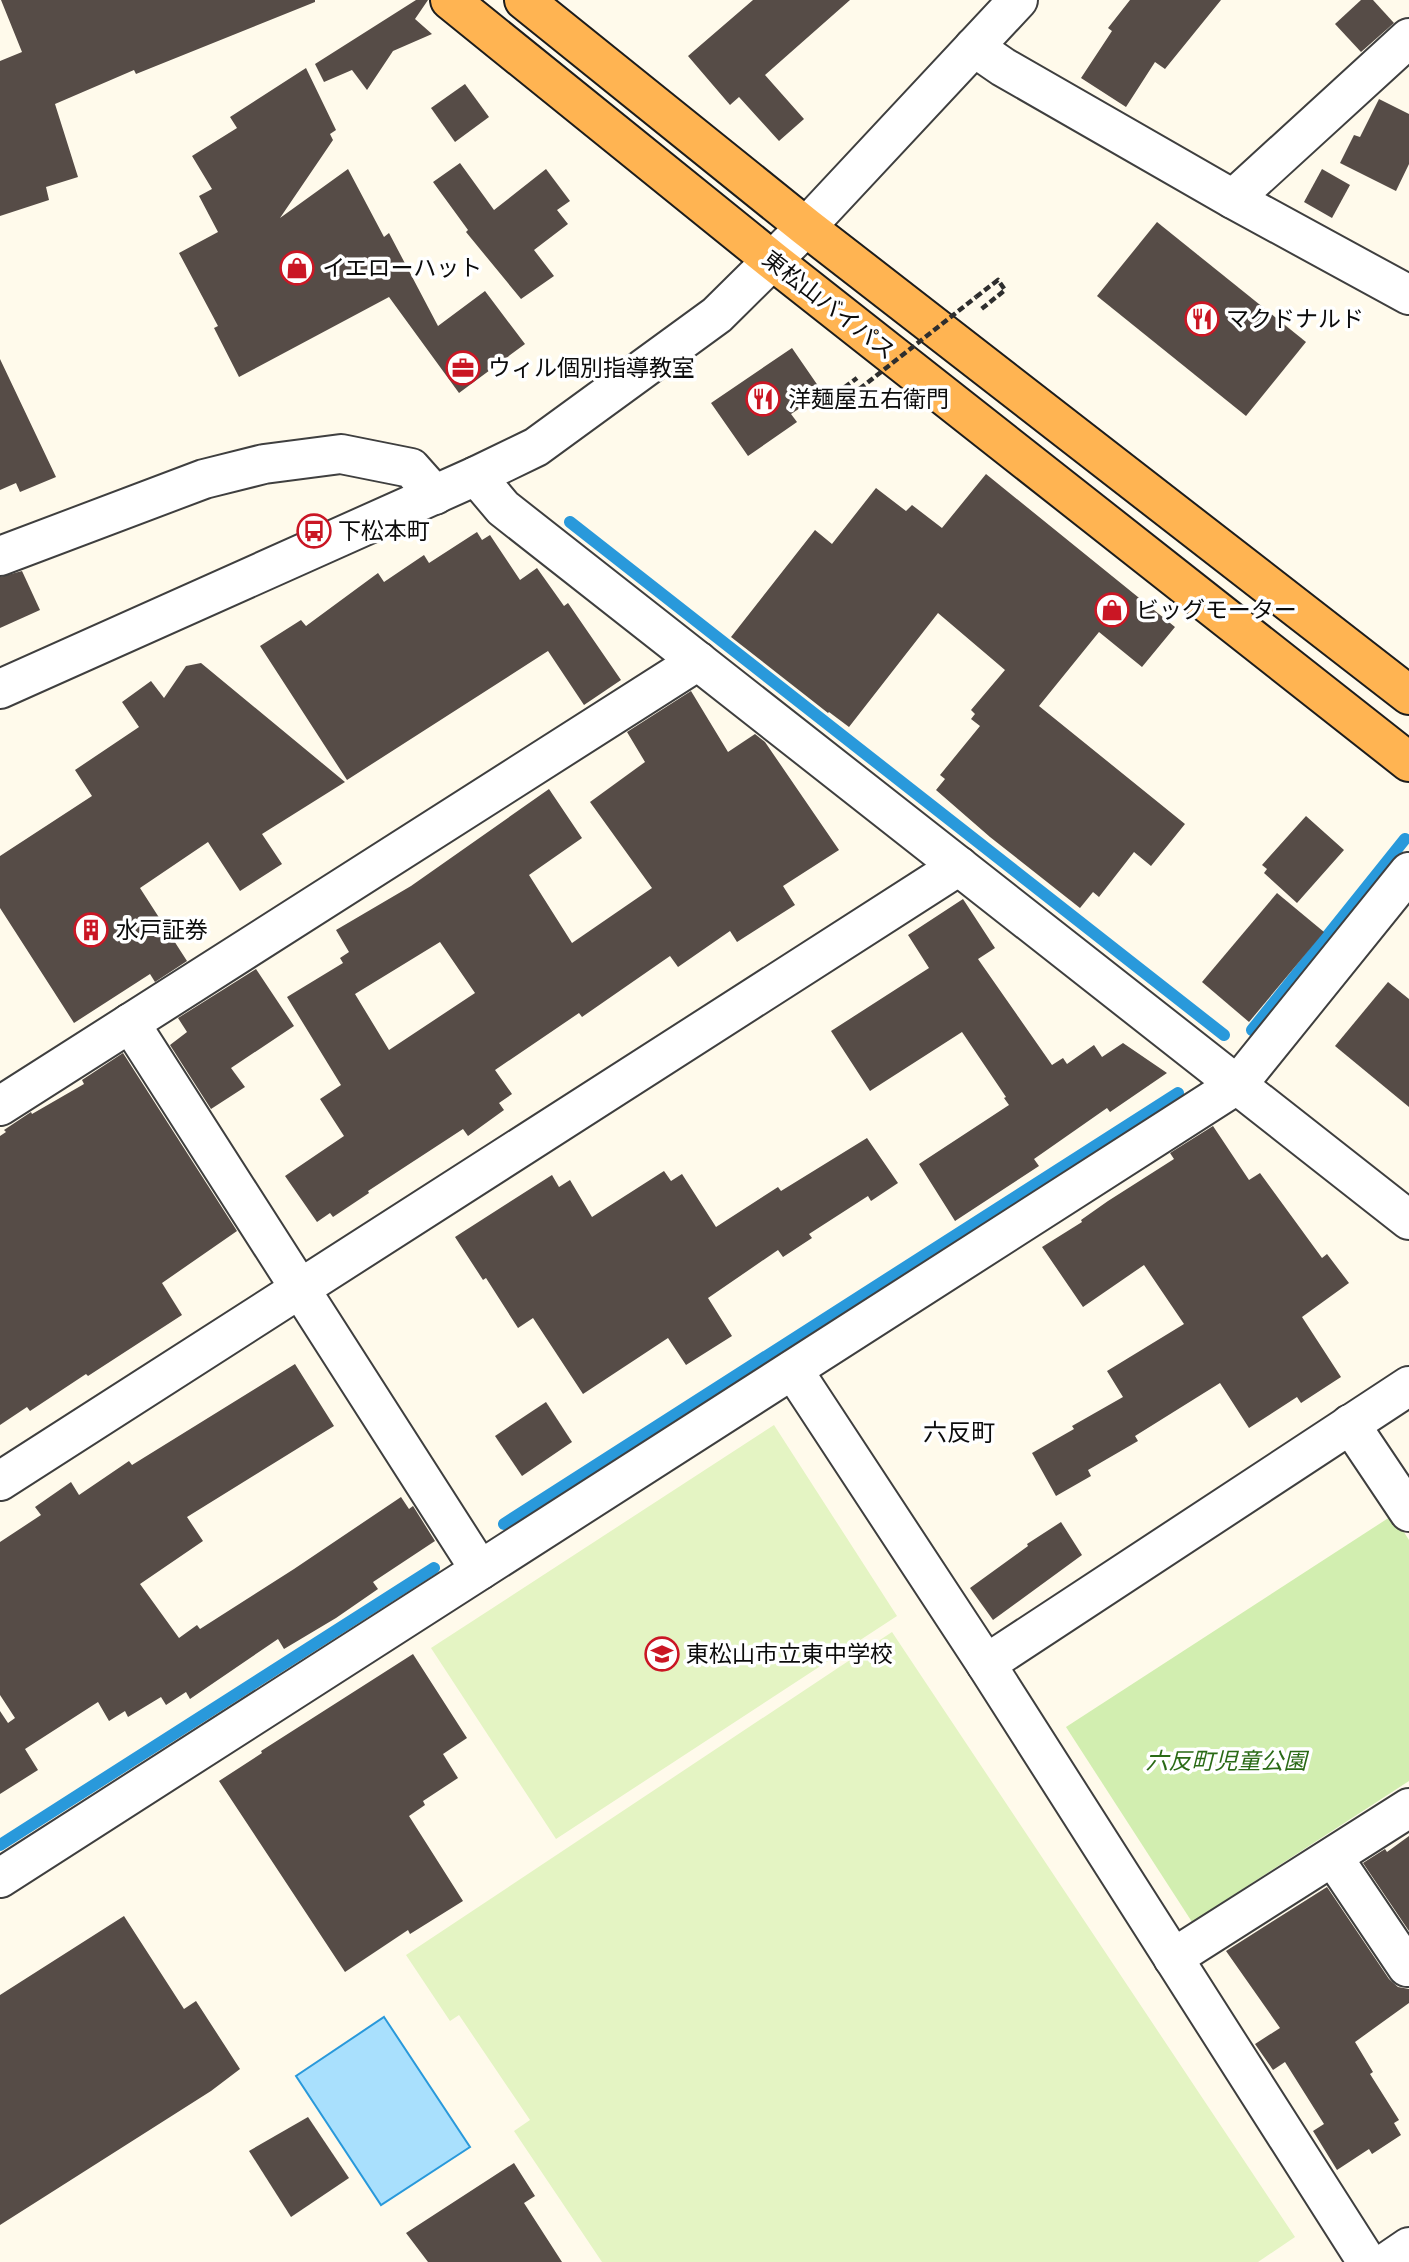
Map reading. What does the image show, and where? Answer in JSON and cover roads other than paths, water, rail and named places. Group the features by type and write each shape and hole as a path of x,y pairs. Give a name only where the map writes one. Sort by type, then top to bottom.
{"highway":[{"name":"東松山バイパス","path":"450,0 773,261 1409,762"},
{"name":"東松山バイパス","path":"524,0 806,227 1409,695"}],"street":[{"path":"0,689 435,495 536,447 710,320 806,227 1015,2"},
{"path":"1233,199 1409,38"},
{"path":"974,47 1003,67 1233,199 1409,295"},
{"path":"0,556 204,479 264,464 341,454 411,468 435,495"},
{"path":"476,476 503,508 1409,1220"},
{"path":"0,1106 698,661"},
{"path":"0,1481 959,866"},
{"path":"0,1878 1238,1084 1409,872"},
{"path":"130,1023 480,1570"},
{"path":"793,1370 986,1664 1367,2262"},
{"path":"986,1664 1409,1386"},
{"path":"1350,1424 1409,1512"},
{"path":"1173,1958 1409,1808"},
{"path":"1333,1857 1408,1967"},
{"path":"1387,2262 1409,2247"}],"water":[{"path":"384,2017 470,2147 381,2205 296,2076"}],"waterway":[{"path":"570,522 1224,1035"},
{"path":"1252,1030 1405,839"},
{"path":"504,1524 1178,1093"},
{"path":"0,1845 434,1568"}],"place":[{"name":"イエローハット","path":"297,268"},
{"name":"マクドナルド","path":"1202,319"},
{"name":"ウィル個別指導教室","path":"463,368"},
{"name":"洋麺屋五右衛門","path":"763,399"},
{"name":"下松本町","path":"314,531"},
{"name":"ビッグモーター","path":"1112,610"},
{"name":"水戸証券","path":"91,930"},
{"name":"東松山市立東中学校","path":"662,1654"}],"district":[{"name":"六反町","path":"959,1433"}],"park label":[{"name":"六反町児童公園","path":"1226,1761"}]}
